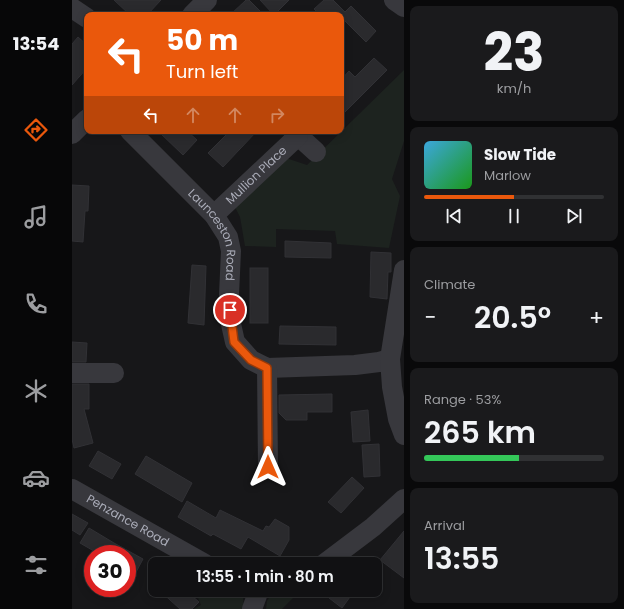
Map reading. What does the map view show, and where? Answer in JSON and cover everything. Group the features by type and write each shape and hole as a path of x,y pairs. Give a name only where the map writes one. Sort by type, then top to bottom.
{"street":[{"path":"195,12 207,0"},
{"path":"394,0 404,7"},
{"path":"72,8 84,16"},
{"path":"72,134 84,122"},
{"name":"Launceston Road","path":"133,134 214,215 228,236 231,251 229,295 234,342 251,360 267,368"},
{"name":"Mullion Place","path":"214,215 296,134 316,152"},
{"path":"404,270 390,359 392,387 398,418 404,435"},
{"path":"268,467 267,368 355,365 390,359"},
{"path":"72,373 114,373"},
{"name":"Penzance Road","path":"72,489 192,557"},
{"path":"333,557 373,527 404,499"},
{"path":"252,609 256,597"}],"shaded area":[{"path":"404,70 404,141 392,179 400,196 389,248 337,244 335,231 276,229 276,247 245,246 240,217 233,203 286,158 307,165 339,134 344,134 344,129"},
{"path":"243,597 244,609 194,609 201,605 198,598"},
{"path":"270,597 294,597 282,609 266,609 267,601"}],"building":[{"path":"114,0 161,0 150,12 127,12"},
{"path":"246,0 249,0 261,12 233,12"},
{"path":"260,0 289,0 277,12 271,12"},
{"path":"324,0 333,0 345,12 351,6 376,31 366,42 344,20 344,12 317,12 314,9"},
{"path":"78,37 84,42 84,71 72,85 72,44"},
{"path":"374,58 387,70 344,113 344,77 349,71 355,77"},
{"path":"161,134 190,134 197,140 183,155"},
{"path":"227,134 254,134 223,167 208,153"},
{"path":"72,185 89,186 88,211 85,211 83,242 72,241"},
{"path":"285,241 331,243 331,258 285,257"},
{"path":"371,252 391,253 391,272 388,272 387,299 370,297"},
{"path":"192,265 206,266 204,325 188,323"},
{"path":"250,268 268,268 268,323 250,323"},
{"path":"280,326 336,327 336,345 279,344"},
{"path":"72,342 87,343 86,362 72,362"},
{"path":"72,384 89,384 89,409 84,409 93,443 74,448 72,439"},
{"path":"332,394 332,412 307,412 307,420 286,420 279,413 279,395"},
{"path":"368,410 370,441 353,442 351,412"},
{"path":"379,444 380,476 364,477 362,445"},
{"path":"98,451 121,464 112,479 89,466"},
{"path":"146,456 192,483 182,502 135,474"},
{"path":"352,477 364,488 341,513 328,502"},
{"path":"187,501 216,518 220,510 263,531 266,526 269,527 275,519 289,527 289,540 280,556 248,537 241,549 213,534 211,536 178,517"},
{"path":"72,514 88,523 80,535 72,530"},
{"path":"89,528 118,545 84,545 80,543"},
{"path":"404,531 404,578 382,562 382,558"},
{"path":"136,555 143,559 136,572"},
{"path":"167,597 193,597 199,602 192,609 180,609"},
{"path":"330,597 350,597 342,608 329,598"}],"route":[{"path":"230,310 234,342 251,360 267,368 268,467"}]}
